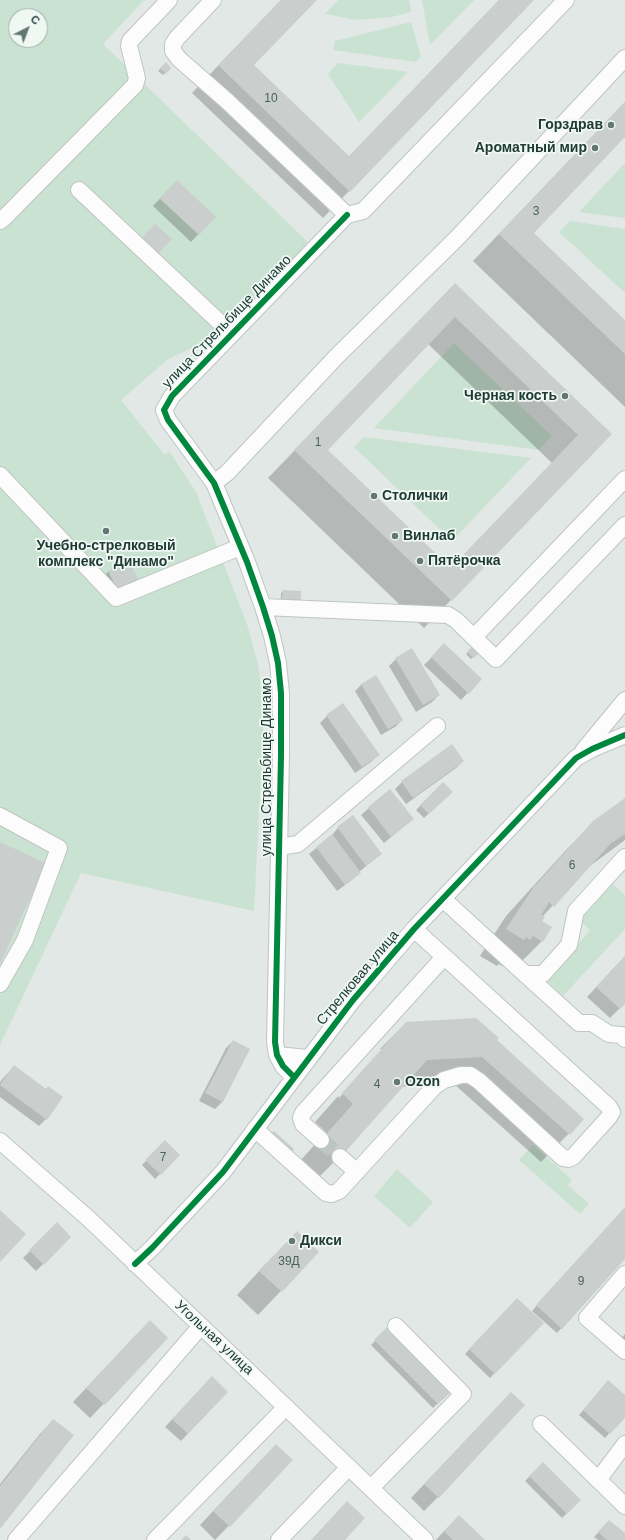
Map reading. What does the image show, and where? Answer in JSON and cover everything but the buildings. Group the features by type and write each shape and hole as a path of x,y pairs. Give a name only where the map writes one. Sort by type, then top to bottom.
{"street":[{"path":"0,221 135,85 137,78 129,46 130,42 170,0"},
{"path":"213,0 177,38 173,44 173,51 179,59 227,101 347,215 364,211 566,0"},
{"path":"214,483 227,473 337,356 458,237 625,58"},
{"path":"79,190 232,334"},
{"name":"улица Стрельбище Динамо","path":"294,1077 283,1066 277,1055 275,1042 281,693 278,663 263,607 214,483 168,420 164,410 172,396 347,215"},
{"path":"0,475 116,598 240,547"},
{"path":"474,637 625,479"},
{"path":"263,607 442,614 456,620 496,659 625,525"},
{"path":"622,736 618,713 625,700"},
{"path":"576,758 625,700"},
{"path":"279,847 298,844 437,726"},
{"name":"Стрелковая улица","path":"135,1264 223,1172 353,1000 414,929 576,758 592,749 622,736"},
{"path":"0,816 59,848 25,940 0,984"},
{"path":"525,974 543,974 569,945 576,911 625,857"},
{"path":"443,899 579,1023 592,1023 609,1034 621,1035 625,1039"},
{"path":"255,1128 326,1193 332,1194 339,1192 434,1087 444,1080 461,1075 470,1075 479,1081 563,1158 568,1159 573,1157 610,1117 612,1112 609,1106 414,929"},
{"path":"321,1140 303,1124 300,1118 303,1113 444,957"},
{"path":"277,1055 308,1058"},
{"name":"Угольная улица","path":"0,1141 89,1220 425,1540"},
{"path":"340,1157 357,1172"},
{"path":"625,1274 587,1318 625,1351"},
{"path":"16,1540 201,1326"},
{"path":"371,1488 463,1394 396,1326"},
{"path":"154,1540 286,1407"},
{"path":"540,1424 625,1506"},
{"path":"598,1480 625,1444"},
{"path":"279,1540 349,1467"}],"green space":[{"name":"Учебно-стрелковый комплекс \"Динамо\"","path":"0,0 144,0 103,44 316,250 249,320 167,360 121,400 164,454 170,452 196,492 247,624 259,668 263,732 254,911 81,873 0,1045"},
{"path":"338,0 409,0 411,12 392,17 357,20 325,14"},
{"path":"422,0 474,0 430,45"},
{"path":"411,22 421,57 416,62 333,50 335,41"},
{"path":"338,63 408,72 359,122 328,74"},
{"path":"625,163 625,218 579,212"},
{"path":"570,221 625,229 625,293 559,232"},
{"path":"454,343 552,436 539,450 374,428"},
{"path":"364,437 531,458 452,541 354,447"},
{"path":"613,884 625,895 625,929 563,996 548,982 550,977 590,930 579,920"},
{"path":"533,1145 572,1180 568,1185 589,1204 580,1214 519,1160"},
{"path":"397,1169 433,1202 410,1228 374,1196"}],"tunnel":[{"path":"321,1140 340,1157"}],"cycle path":[{"path":"294,1077 283,1066 277,1055 275,1042 281,756 281,693 278,663 263,607 247,562 214,483 168,420 164,410 172,396 347,215"},
{"path":"135,1264 152,1248 223,1172 353,1000 414,929 576,758 592,749 625,735"}],"place":[{"name":"Горздрав","path":"611,125"},
{"name":"Ароматный мир","path":"595,148"},
{"name":"Черная кость","path":"565,396"},
{"name":"Столички","path":"374,496"},
{"name":"Учебно-стрелковый комплекс \"Динамо\"","path":"106,531"},
{"name":"Винлаб","path":"395,536"},
{"name":"Пятёрочка","path":"420,561"},
{"name":"Ozon","path":"397,1082"},
{"name":"Дикси","path":"292,1241"}]}
